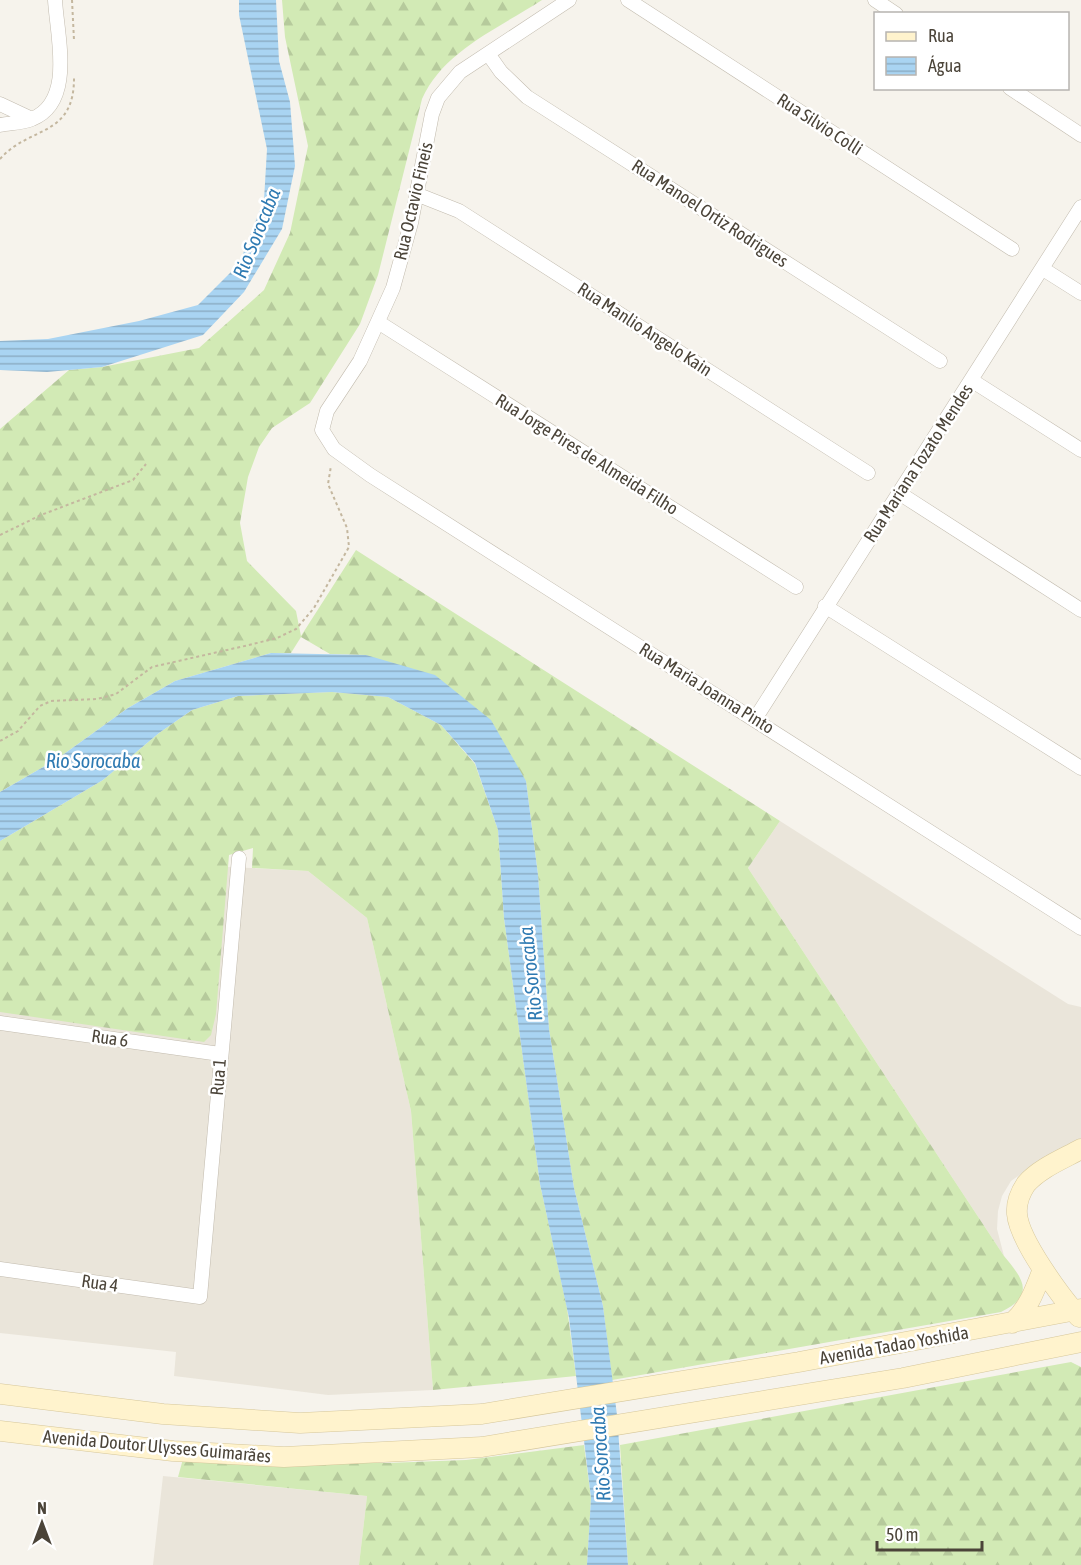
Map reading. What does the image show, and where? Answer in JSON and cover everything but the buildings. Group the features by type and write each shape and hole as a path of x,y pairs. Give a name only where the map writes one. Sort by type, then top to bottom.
{"main road":[{"path":"1078,1313 1043,1269 1020,1227 1017,1204 1025,1185 1035,1175 1081,1149"},
{"path":"1012,1323 1023,1313 1032,1298 1043,1269"},
{"name":"Avenida Tadao Yoshida","path":"310,1423 482,1414 706,1379 1078,1313"},
{"name":"Avenida Tadao Yoshida","path":"315,1457 482,1447 903,1378 1081,1342"},
{"name":"Avenida Doutor Ulysses Guimarães","path":"0,1394 163,1414 310,1423"},
{"name":"Avenida Doutor Ulysses Guimarães","path":"0,1431 173,1451 315,1457"}],"street":[{"path":"0,125 32,119 47,110 57,96 60,80 55,0"},
{"name":"Rua Octavio Fineis","path":"334,449 322,430 327,411 360,361 393,288 416,194 432,114 438,98 460,72 569,0"},
{"name":"Rua Silvio Colli","path":"628,0 1012,249"},
{"path":"875,0 893,12"},
{"name":"Rua Manoel Ortiz Rodrigues","path":"489,55 501,72 528,97 940,361"},
{"path":"1013,90 1081,135"},
{"path":"0,105 32,119"},
{"name":"Rua Manlio Angelo Kain","path":"416,194 459,211 868,473"},
{"name":"Rua Mariana Tozato Mendes","path":"755,718 1081,207"},
{"path":"1043,269 1081,293"},
{"name":"Rua Jorge Pires de Almeida Filho","path":"378,322 796,587"},
{"path":"971,380 1081,450"},
{"name":"Rua Maria Joanna Pinto","path":"334,449 1081,928"},
{"path":"899,494 1081,610"},
{"path":"825,606 1081,768"},
{"name":"Rua 1","path":"200,1297 239,858"},
{"name":"Rua 6","path":"0,1023 220,1054"},
{"name":"Rua 4","path":"0,1269 200,1297"}],"path":[{"path":"0,535 40,515 133,480 146,465"},
{"path":"0,741 18,731 40,706 51,701 97,699 116,694 152,667 249,645 296,629 314,608 349,547 347,528 328,484 332,466"}],"shaded area":[{"path":"780,821 1068,1004 1081,1007 1081,1142 1038,1162 1011,1181 1002,1196 998,1211 997,1229 1004,1256 748,868"},
{"path":"170,864 308,871 367,918 411,1111 433,1390 328,1395 174,1376 176,1352 0,1333 0,887"},
{"path":"163,1476 367,1496 359,1565 153,1565"}],"green space":[{"path":"282,0 542,0 458,54 431,82 422,99 378,275 360,324 310,403 272,428 259,447 248,477 240,523 247,561 296,611 301,636 356,550 780,821 748,868 1004,1256 1017,1272 1023,1287 1019,1299 1012,1306 1001,1312 612,1380 603,1306 574,1188 549,1029 538,875 526,781 366,655 330,654 301,637 291,653 271,653 175,681 128,708 57,759 0,792 0,429 69,370 102,367 199,348 264,290 290,233 308,146 285,37"},
{"path":"332,692 388,697 441,725 475,764 498,830 504,918 540,1184 567,1308 576,1376 433,1390 411,1111 367,918 308,871 252,868 253,848 229,855 216,1014 211,1035 204,1042 0,1012 0,841 103,780 159,733 192,710 238,696"},
{"path":"1071,1362 1081,1367 1081,1565 628,1565 620,1445"},
{"path":"584,1445 591,1498 587,1565 359,1565 367,1496 178,1477 183,1459 387,1463 466,1460"}],"water":[{"name":"Rio Sorocaba","path":"239,0 276,0 279,61 290,102 295,166 282,229 244,292 203,335 102,367 47,372 0,370 0,341 48,339 139,321 198,305 239,264 264,200 267,149 239,15"},
{"name":"Rio Sorocaba","path":"271,653 366,655 435,675 491,720 526,781 538,875 549,1029 574,1188 603,1306 617,1415 628,1565 587,1565 591,1498 569,1318 540,1184 504,918 498,830 475,763 441,725 388,697 332,692 238,696 192,710 159,733 103,780 0,841 0,792 57,759 128,708 175,681"}]}
